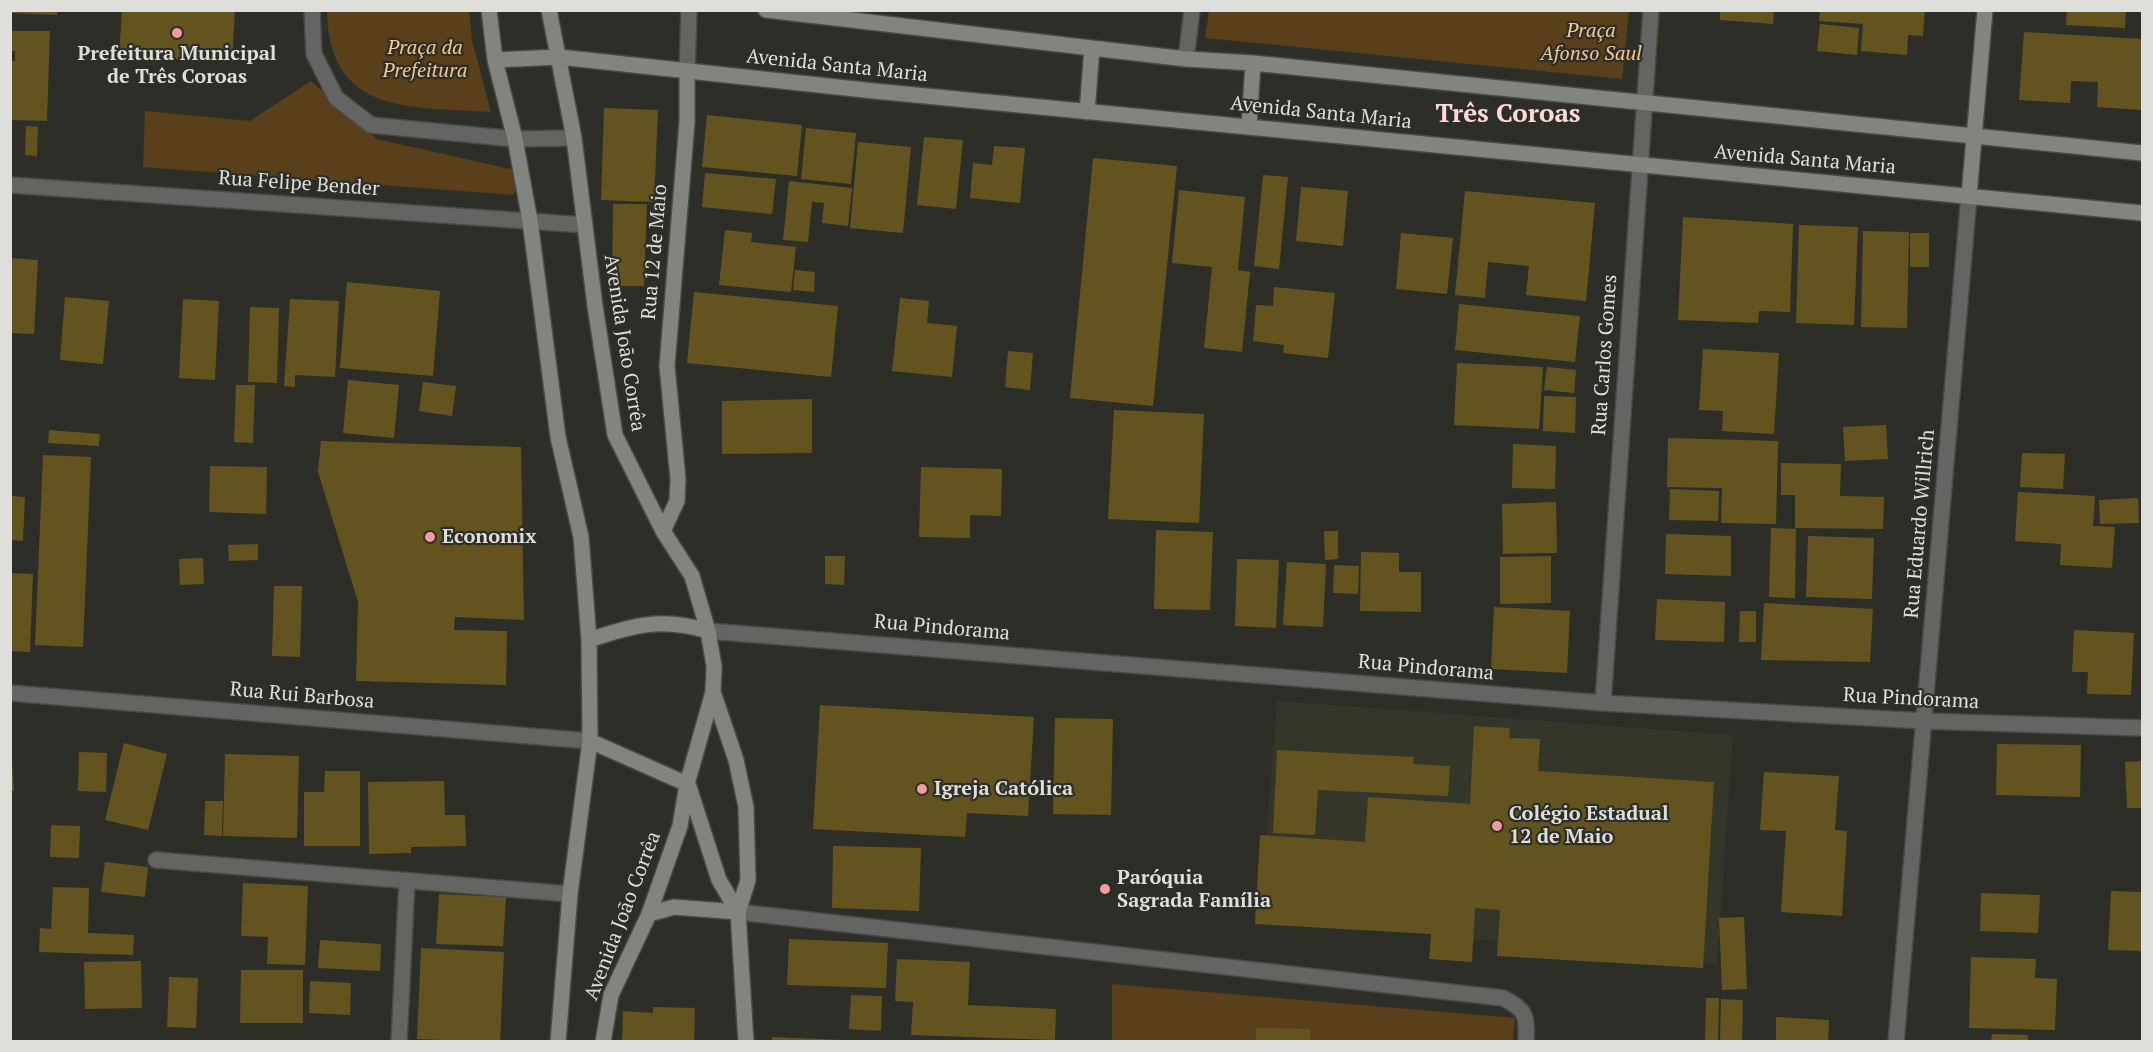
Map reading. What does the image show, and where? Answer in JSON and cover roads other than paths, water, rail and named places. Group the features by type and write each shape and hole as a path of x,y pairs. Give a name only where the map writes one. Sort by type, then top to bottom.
{"main road":[{"name":"Avenida João Corrêa","path":"489,10 495,60 515,139 530,221 558,437 581,537 589,640 590,741 570,894 558,1041"},
{"name":"Avenida João Corrêa","path":"549,10 574,138 615,435 663,531 692,576 708,631 714,666 713,692 687,784 680,826 649,914 611,995 603,1041"},
{"name":"Avenida Santa Maria","path":"766,10 1186,59 1253,63 1644,105 2142,153"},
{"name":"Rua Eduardo Willrich","path":"1970,196 1985,10"},
{"path":"1087,112 1092,48"},
{"name":"Avenida Santa Maria","path":"495,60 559,57 687,73 2142,213"},
{"path":"1249,127 1253,63"},
{"name":"Rua 12 de Maio","path":"663,531 676,501 678,479 667,366 687,122 687,73"},
{"path":"589,640 638,624 660,622 682,623 708,631"},
{"path":"713,692 736,760 746,807 748,880 738,912 746,1041"},
{"path":"590,741 687,784 719,880 738,912"},
{"path":"649,914 674,907 701,907 738,912"}],"street":[{"path":"312,10 314,54 336,98 371,125 515,139 574,138"},
{"name":"Rua 12 de Maio","path":"687,73 689,10"},
{"path":"1186,59 1192,10"},
{"name":"Rua Carlos Gomes","path":"1603,703 1651,10"},
{"name":"Rua Felipe Bender","path":"10,185 585,225"},
{"name":"Rua Eduardo Willrich","path":"1896,1041 1970,196"},
{"name":"Rua Pindorama","path":"708,631 1603,703 1924,722 2142,728"},
{"name":"Rua Rui Barbosa","path":"10,693 590,741"},
{"path":"156,860 570,894"},
{"path":"399,1041 407,881"},
{"path":"738,912 1503,998 1520,1007 1527,1021 1526,1041"}],"place":[{"name":"Prefeitura Municipal de Três Coroas","path":"177,33"},
{"name":"Economix","path":"430,537"},
{"name":"Igreja Católica","path":"922,789"},
{"name":"Colégio Estadual 12 de Maio","path":"1497,826"},
{"name":"Paróquia Sagrada Família","path":"1105,889"}],"district":[{"name":"Três Coroas","path":"1508,115"}],"park label":[{"name":"Praça Afonso Saul","path":"1591,42"},
{"name":"Praça da Prefeitura","path":"425,60"}]}
